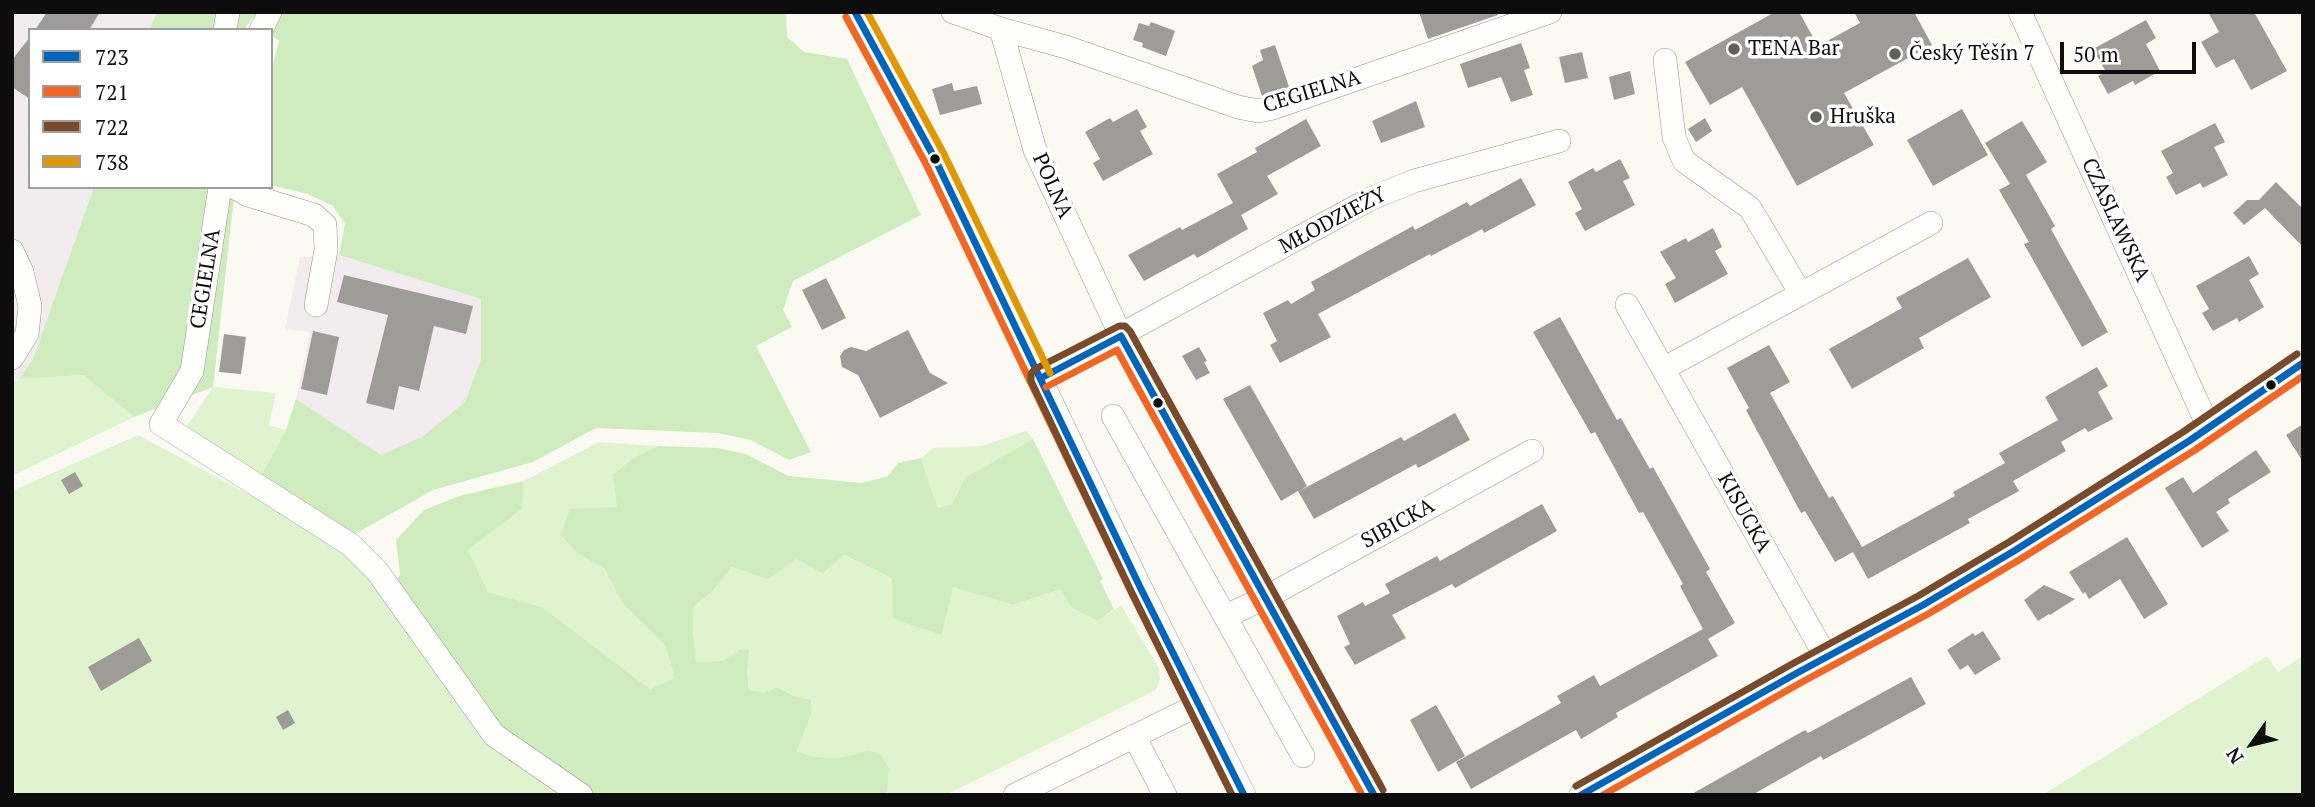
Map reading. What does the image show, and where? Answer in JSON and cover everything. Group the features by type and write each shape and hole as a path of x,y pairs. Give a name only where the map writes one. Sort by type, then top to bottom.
{"street":[{"path":"262,28 270,12"},
{"path":"855,12 935,159 1244,795"},
{"name":"CEGIELNA","path":"953,12 1066,47 1238,107 1258,111 1550,12"},
{"name":"CZASLAWSKA","path":"2020,12 2209,428"},
{"name":"POLNA","path":"1001,29 1035,150 1121,336 1374,795"},
{"path":"1665,60 1674,137 1684,161 1750,208 1801,294"},
{"name":"MŁODZIEŻY","path":"1041,378 1370,199 1414,181 1559,141"},
{"name":"CEGIELNA","path":"220,189 192,371 161,424 351,545 377,571 494,735 581,795"},
{"path":"238,189 248,195 314,215 325,225 326,250 316,305"},
{"path":"1663,369 1931,223"},
{"path":"12,251 22,272 30,306 27,334 12,358"},
{"name":"KISUCKA","path":"1628,305 1826,657"},
{"path":"1581,795 1923,605 2014,551 2209,428 2303,363"},
{"path":"1113,416 1303,757"},
{"name":"SIBICKA","path":"1226,616 1265,598 1532,451"},
{"path":"1015,795 1198,705"},
{"path":"1134,736 1166,795"}],"shaded area":[{"path":"12,12 157,12 150,28 28,28 28,189 93,189 33,359 19,379 12,384"},
{"path":"339,255 481,299 481,359 465,402 422,437 381,455 296,399 310,332 285,329 300,257"}],"green space":[{"path":"157,12 786,12 787,37 804,52 847,59 921,215 793,281 783,310 792,327 756,346 811,452 789,460 751,440 718,433 596,428 533,462 433,490 355,534 321,520 260,478 286,430 296,399 381,455 422,437 465,402 481,359 481,299 339,255 345,224 333,206 308,194 273,185 273,64 279,41 273,36 273,28 264,28 252,18 245,28 150,28"},
{"path":"93,189 223,189 234,197 213,387 134,417 83,375 19,379 33,359"},
{"path":"83,375 134,417 12,476 12,384 19,379"},
{"path":"213,387 276,393 269,425 286,430 260,478 185,429"},
{"path":"1026,431 1033,439 965,478 952,504 936,508 921,458 934,448 982,446"},
{"path":"138,435 343,545 573,795 12,795 12,491"},
{"path":"1033,439 1103,579 1100,581 1114,609 1098,621 1071,607 1061,589 1013,605 953,587 942,635 893,619 892,578 844,555 823,573 797,559 768,579 732,567 713,591 694,606 696,662 722,661 739,650 749,650 749,690 765,692 777,687 794,696 811,700 811,715 797,751 828,758 844,757 868,750 881,755 889,769 887,795 573,795 490,738 386,591 400,575 396,540 424,510 459,496 524,481 522,509 468,550 488,592 542,607 650,689 675,678 665,645 622,603 604,568 578,554 561,535 570,509 617,507 613,475 633,458 658,446 718,448 746,454 788,476 862,483 888,476 898,463 921,458 937,508 952,504 965,478"},
{"path":"599,442 658,446 633,458 617,507 601,508 578,554 604,568 622,603 665,645 675,678 650,689 542,607 488,592 468,550 522,509 524,481"},
{"path":"843,555 892,578 942,634 953,587 1013,605 1061,589 1098,621 1121,605 1159,668 1160,680 1156,690 946,795 887,795 889,769 868,750 844,757 828,758 797,751 811,715 794,696 777,687 765,692 749,690 747,671 739,650 722,661 696,662 694,606 713,591 732,567 768,578 797,559"},
{"path":"2267,656 2278,672 2303,656 2303,795 2042,795"}],"building":[{"path":"47,12 100,12 90,28 36,28"},
{"path":"1419,12 1498,12 1498,15 1428,39"},
{"path":"1775,12 1799,12 1818,46 1860,23 1854,12 1914,12 1932,45 1844,93 1874,145 1797,186 1742,87 1710,105 1685,62"},
{"path":"2208,12 2254,12 2287,71 2251,90 2234,59 2216,68 2201,42 2219,32"},
{"path":"2146,20 2156,38 2146,44 2160,71 2135,85 2133,81 2108,94 2098,76 2106,72 2093,49"},
{"path":"1151,22 1175,31 1166,56 1142,47 1143,43 1133,40 1139,23 1149,26"},
{"path":"28,40 28,98 12,87 12,60"},
{"path":"1521,43 1530,68 1524,70 1533,95 1511,102 1501,77 1468,88 1460,64"},
{"path":"1275,45 1289,87 1262,96 1252,66 1263,60 1260,50"},
{"path":"1582,52 1588,78 1565,83 1559,57"},
{"path":"1630,71 1635,94 1614,100 1609,77"},
{"path":"952,83 954,91 977,86 982,104 940,115 932,89"},
{"path":"1416,101 1425,127 1381,143 1372,121"},
{"path":"1137,109 1147,127 1140,131 1153,154 1103,181 1093,163 1100,159 1085,132 1110,118 1113,122"},
{"path":"1962,109 1988,155 1933,186 1907,140"},
{"path":"1705,118 1712,131 1696,142 1688,129"},
{"path":"1306,119 1321,146 1267,176 1278,194 1241,215 1248,229 1197,258 1194,254 1144,281 1128,255 1233,203 1217,174 1257,152 1255,148"},
{"path":"2022,121 2047,162 2026,175 2055,226 2051,229 2108,332 2082,347 2024,244 2029,242 1999,190 2010,184 1985,143"},
{"path":"2215,123 2225,142 2214,147 2228,175 2203,188 2200,183 2176,195 2166,177 2173,173 2161,151"},
{"path":"1620,159 1630,178 1623,181 1635,205 1585,231 1575,213 1582,209 1568,182 1593,168 1596,172"},
{"path":"1521,178 1536,205 1484,233 1482,229 1431,256 1430,254 1318,314 1331,337 1280,363 1270,345 1277,341 1263,313 1288,300 1291,304 1315,290 1311,282 1413,226 1415,230 1467,202 1470,206"},
{"path":"2276,182 2303,209 2303,247 2265,208 2244,225 2233,213 2247,200 2259,200"},
{"path":"1713,228 1722,247 1715,251 1728,274 1675,303 1665,284 1676,278 1660,252 1686,238 1688,242"},
{"path":"2249,256 2259,274 2249,280 2264,307 2239,322 2237,318 2213,331 2202,313 2209,309 2196,286"},
{"path":"1968,258 1991,297 1919,338 1924,348 1852,389 1829,349 1902,308 1896,298"},
{"path":"344,275 473,306 466,334 434,326 419,391 399,386 394,410 366,403 388,315 337,302"},
{"path":"826,278 846,318 822,330 802,290"},
{"path":"1560,317 1617,420 1621,418 1650,469 1653,467 1710,569 1706,572 1735,623 1708,639 1718,656 1616,713 1618,717 1581,739 1576,730 1471,789 1456,762 1561,703 1557,696 1594,675 1600,686 1703,629 1680,586 1683,584 1643,512 1639,513 1595,432 1591,434 1533,332"},
{"path":"908,330 930,373 948,383 880,418 858,375 842,367 840,356 844,350 851,347 866,351"},
{"path":"313,331 339,337 327,395 301,389"},
{"path":"224,334 246,337 241,374 219,372"},
{"path":"1769,345 1790,382 1770,393 1829,498 1833,496 1862,547 1835,562 1805,511 1801,513 1746,410 1749,408 1727,368"},
{"path":"1199,347 1210,373 1196,380 1182,356"},
{"path":"2097,367 2108,386 2098,392 2113,419 2088,432 2085,428 2061,442 2066,451 2013,481 2019,491 1968,519 1970,523 1868,579 1853,552 1955,496 1953,492 2005,463 1999,453 2058,420 2045,397"},
{"path":"1250,385 1307,486 1301,490 1401,437 1404,441 1455,413 1470,440 1418,468 1416,464 1314,519 1298,491 1281,501 1223,399"},
{"path":"2303,424 2303,462 2286,435"},
{"path":"2256,450 2271,472 2228,499 2230,503 2216,512 2229,531 2202,548 2165,488 2183,477 2193,493"},
{"path":"75,472 83,486 69,494 61,480"},
{"path":"1542,504 1557,531 1455,588 1452,584 1392,615 1406,638 1355,665 1344,647 1350,644 1337,616 1363,602 1365,606 1390,593 1385,584 1437,556 1440,561"},
{"path":"2127,537 2168,604 2144,619 2120,579 2089,599 2069,572"},
{"path":"2044,585 2075,599 2038,621 2024,600"},
{"path":"1983,631 2001,659 1975,675 1968,665 1960,670 1947,650 1973,633 1975,636"},
{"path":"139,638 152,661 101,691 88,667"},
{"path":"1911,677 1926,704 1823,760 1821,756 1752,795 1690,795 1805,730 1808,733"},
{"path":"1436,705 1465,756 1438,772 1410,720"},
{"path":"288,710 295,723 283,730 276,717"}],"transit line":[{"name":"723","path":"855,12 935,159 1141,589 1244,795"},
{"name":"738","path":"867,12 944,154 1050,373"},
{"name":"721","path":"846,17 926,164 1132,594 1232,795"},
{"name":"722","path":"1232,795 1031,381 1031,374 1035,369 1119,326 1125,326 1130,331 1383,790"},
{"name":"723","path":"1041,378 1121,336 1374,795"},
{"name":"721","path":"1046,387 1117,350 1362,795"},
{"name":"722","path":"1576,786 1918,596 2009,542 2183,432 2297,354"},
{"name":"723","path":"1581,795 1923,605 2014,551 2189,441 2303,363"},
{"name":"721","path":"1603,795 1928,614 2019,560 2195,450 2303,376"}],"place":[{"name":"TENA Bar","path":"1734,49"},
{"name":"Český Těšín 7","path":"1895,54"},
{"name":"Hruška","path":"1816,117"}]}
